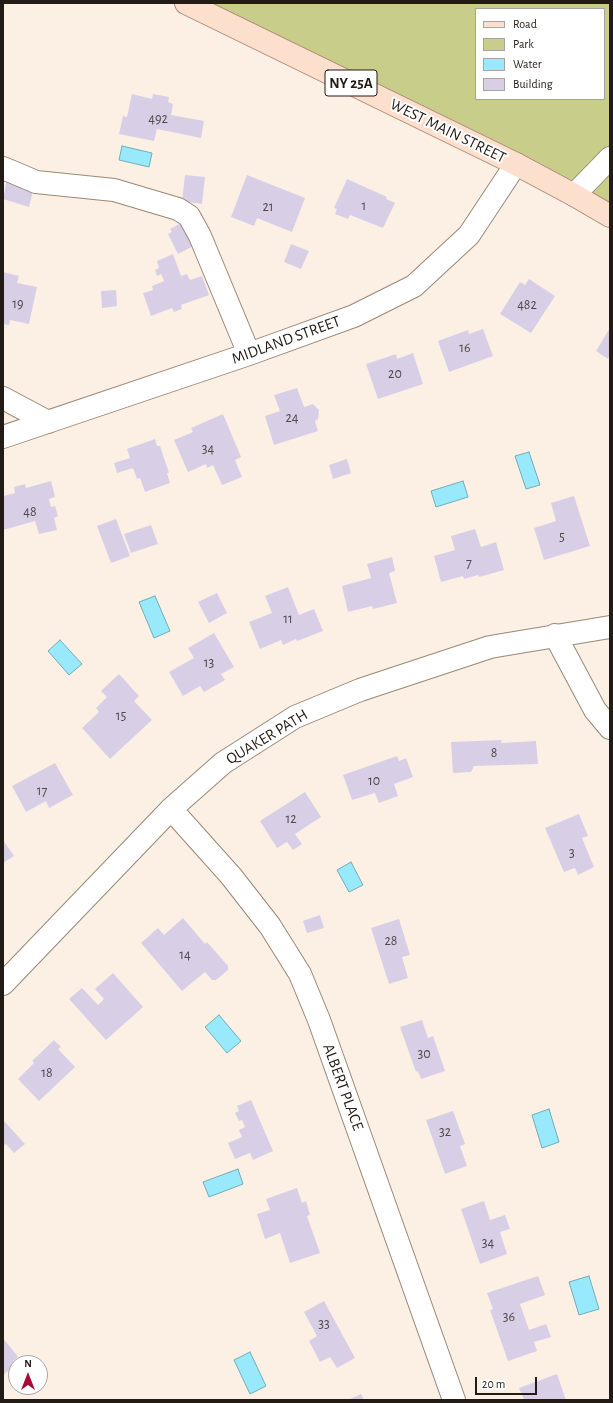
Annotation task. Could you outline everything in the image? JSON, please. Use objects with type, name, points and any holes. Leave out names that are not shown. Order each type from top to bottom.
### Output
[{"type":"main road","name":"WEST MAIN STREET","points":[[186,3],[516,164]]},
{"type":"main road","name":"NY 25A","points":[[516,164],[610,216]]},
{"type":"street","points":[[574,195],[610,158]]},
{"type":"street","name":"MIDLAND STREET","points":[[3,437],[249,354],[354,316],[414,286],[469,235],[516,164]]},
{"type":"street","points":[[3,168],[36,182],[114,190],[178,209],[189,216],[200,236],[249,354]]},
{"type":"street","points":[[3,398],[48,422]]},
{"type":"street","name":"QUAKER PATH","points":[[3,984],[171,809],[223,763],[295,717],[360,690],[490,647],[610,627]]},
{"type":"street","points":[[555,635],[595,710],[610,728]]},
{"type":"street","name":"ALBERT PLACE","points":[[171,809],[231,876],[270,926],[300,974],[322,1028],[454,1400]]},
{"type":"green space","points":[[180,3],[610,3],[610,217]]},
{"type":"water","points":[[122,146],[152,153],[149,167],[119,160]]},
{"type":"water","points":[[529,452],[540,485],[526,489],[515,456]]},
{"type":"water","points":[[463,481],[468,497],[436,507],[431,491]]},
{"type":"water","points":[[155,596],[170,631],[154,638],[139,602]]},
{"type":"water","points":[[60,640],[82,664],[69,675],[48,651]]},
{"type":"water","points":[[351,862],[363,885],[349,892],[337,870]]},
{"type":"water","points":[[219,1015],[241,1041],[227,1053],[205,1027]]},
{"type":"water","points":[[549,1109],[559,1142],[542,1148],[532,1115]]},
{"type":"water","points":[[238,1169],[243,1184],[209,1197],[203,1182]]},
{"type":"water","points":[[589,1276],[599,1309],[579,1315],[569,1282]]},
{"type":"water","points":[[250,1352],[266,1386],[250,1394],[234,1360]]},
{"type":"building","points":[[132,94],[152,99],[153,94],[169,97],[168,102],[173,104],[171,115],[204,121],[201,138],[157,129],[154,141],[119,134],[123,116],[127,117]]},
{"type":"building","points":[[185,175],[205,177],[202,204],[182,201]]},
{"type":"building","points":[[247,175],[305,198],[292,232],[257,218],[254,226],[231,217]]},
{"type":"building","points":[[7,179],[34,187],[29,207],[3,199]]},
{"type":"building","points":[[347,179],[387,197],[386,199],[395,203],[383,228],[350,215],[348,219],[335,214],[337,209],[334,208]]},
{"type":"building","points":[[183,222],[199,243],[178,254],[168,234],[172,232],[170,229]]},
{"type":"building","points":[[291,244],[309,251],[301,269],[284,262]]},
{"type":"building","points":[[173,254],[181,276],[187,274],[190,280],[202,276],[209,295],[181,305],[182,309],[174,312],[172,308],[151,316],[143,293],[153,290],[152,286],[164,281],[161,274],[157,276],[155,270],[159,268],[157,261]]},
{"type":"building","points":[[3,272],[19,276],[17,283],[37,287],[29,324],[10,320],[9,325],[3,324]]},
{"type":"building","points":[[529,279],[555,296],[531,333],[500,314],[520,282],[525,285]]},
{"type":"building","points":[[116,290],[117,306],[102,308],[101,291]]},
{"type":"building","points":[[610,328],[610,355],[608,359],[596,351]]},
{"type":"building","points":[[483,329],[493,356],[449,372],[438,341],[468,330],[469,334]]},
{"type":"building","points":[[413,353],[423,384],[378,399],[366,364],[396,354],[397,359]]},
{"type":"building","points":[[297,388],[304,407],[313,404],[319,410],[318,419],[315,421],[318,431],[274,445],[265,416],[280,411],[274,395]]},
{"type":"building","points":[[223,414],[241,457],[235,460],[242,477],[222,485],[213,465],[207,468],[206,464],[188,472],[174,440],[193,432],[191,428]]},
{"type":"building","points":[[155,439],[157,446],[160,446],[169,473],[167,473],[170,483],[145,492],[140,478],[137,479],[133,468],[117,473],[114,463],[130,458],[127,449]]},
{"type":"building","points":[[347,459],[351,473],[333,479],[329,465]]},
{"type":"building","points":[[51,481],[55,497],[49,499],[51,507],[55,506],[58,516],[54,518],[57,530],[39,534],[35,521],[3,530],[3,496],[15,493],[14,487],[25,484],[26,488]]},
{"type":"building","points":[[574,496],[590,546],[544,560],[534,528],[556,521],[551,503]]},
{"type":"building","points":[[116,519],[130,556],[111,563],[97,526]]},
{"type":"building","points":[[151,525],[158,544],[131,553],[124,534]]},
{"type":"building","points":[[475,529],[481,547],[496,542],[504,570],[479,577],[478,575],[464,579],[463,576],[441,582],[434,556],[455,550],[451,536]]},
{"type":"building","points":[[392,557],[395,571],[389,573],[397,603],[373,609],[372,606],[348,612],[342,586],[371,578],[367,564]]},
{"type":"building","points":[[288,587],[299,615],[314,609],[323,631],[297,641],[296,639],[283,645],[281,640],[260,649],[249,622],[272,613],[265,596]]},
{"type":"building","points":[[217,593],[227,613],[209,623],[198,602]]},
{"type":"building","points":[[214,633],[234,667],[221,674],[225,680],[204,692],[200,686],[183,696],[169,672],[194,658],[188,648]]},
{"type":"building","points":[[119,674],[139,696],[134,701],[152,720],[110,759],[82,728],[99,712],[96,708],[107,697],[101,691]]},
{"type":"building","points":[[502,740],[501,743],[536,741],[538,764],[474,766],[471,772],[453,773],[451,742]]},
{"type":"building","points":[[397,756],[399,761],[406,758],[413,777],[394,784],[398,796],[379,803],[375,793],[352,800],[343,775]]},
{"type":"building","points":[[55,763],[73,795],[49,808],[46,801],[26,812],[12,786]]},
{"type":"building","points":[[305,792],[321,817],[295,834],[302,844],[293,850],[287,842],[277,848],[260,821]]},
{"type":"building","points":[[579,814],[588,836],[582,838],[594,867],[578,875],[575,868],[564,872],[545,828]]},
{"type":"building","points":[[3,840],[14,856],[3,863]]},
{"type":"building","points":[[320,915],[324,928],[307,933],[303,921]]},
{"type":"building","points":[[183,918],[205,944],[207,942],[228,966],[228,970],[216,980],[212,980],[205,972],[182,991],[141,943],[158,928],[164,935]]},
{"type":"building","points":[[399,919],[410,955],[402,957],[408,978],[389,984],[371,928]]},
{"type":"building","points":[[113,973],[143,1007],[106,1040],[69,999],[82,988],[98,1005],[104,999],[95,989]]},
{"type":"building","points":[[422,1020],[428,1038],[433,1036],[445,1071],[421,1079],[418,1071],[416,1072],[400,1027]]},
{"type":"building","points":[[54,1040],[61,1047],[58,1049],[75,1067],[39,1101],[18,1079],[34,1063],[32,1061]]},
{"type":"building","points":[[251,1100],[273,1151],[253,1160],[250,1153],[235,1159],[228,1143],[242,1137],[239,1130],[245,1127],[242,1120],[239,1121],[235,1113],[239,1111],[237,1106]]},
{"type":"building","points":[[453,1111],[465,1144],[460,1146],[467,1166],[445,1174],[426,1120]]},
{"type":"building","points":[[3,1120],[25,1144],[14,1153],[6,1144],[3,1146]]},
{"type":"building","points":[[297,1188],[302,1203],[306,1201],[310,1215],[307,1216],[320,1253],[290,1263],[280,1233],[265,1239],[257,1214],[270,1210],[266,1199]]},
{"type":"building","points":[[484,1201],[490,1220],[505,1215],[510,1229],[500,1232],[507,1254],[480,1264],[461,1209]]},
{"type":"building","points":[[538,1276],[545,1295],[520,1304],[529,1330],[546,1324],[551,1337],[534,1342],[537,1351],[508,1361],[490,1310],[493,1309],[487,1293]]},
{"type":"building","points":[[324,1301],[355,1358],[337,1368],[330,1357],[320,1362],[309,1341],[317,1336],[304,1312]]},
{"type":"building","points":[[3,1338],[16,1355],[8,1355],[8,1371],[3,1375]]},
{"type":"building","points":[[557,1374],[566,1400],[524,1400],[519,1388]]},
{"type":"building","points":[[361,1394],[364,1400],[348,1400]]}]
